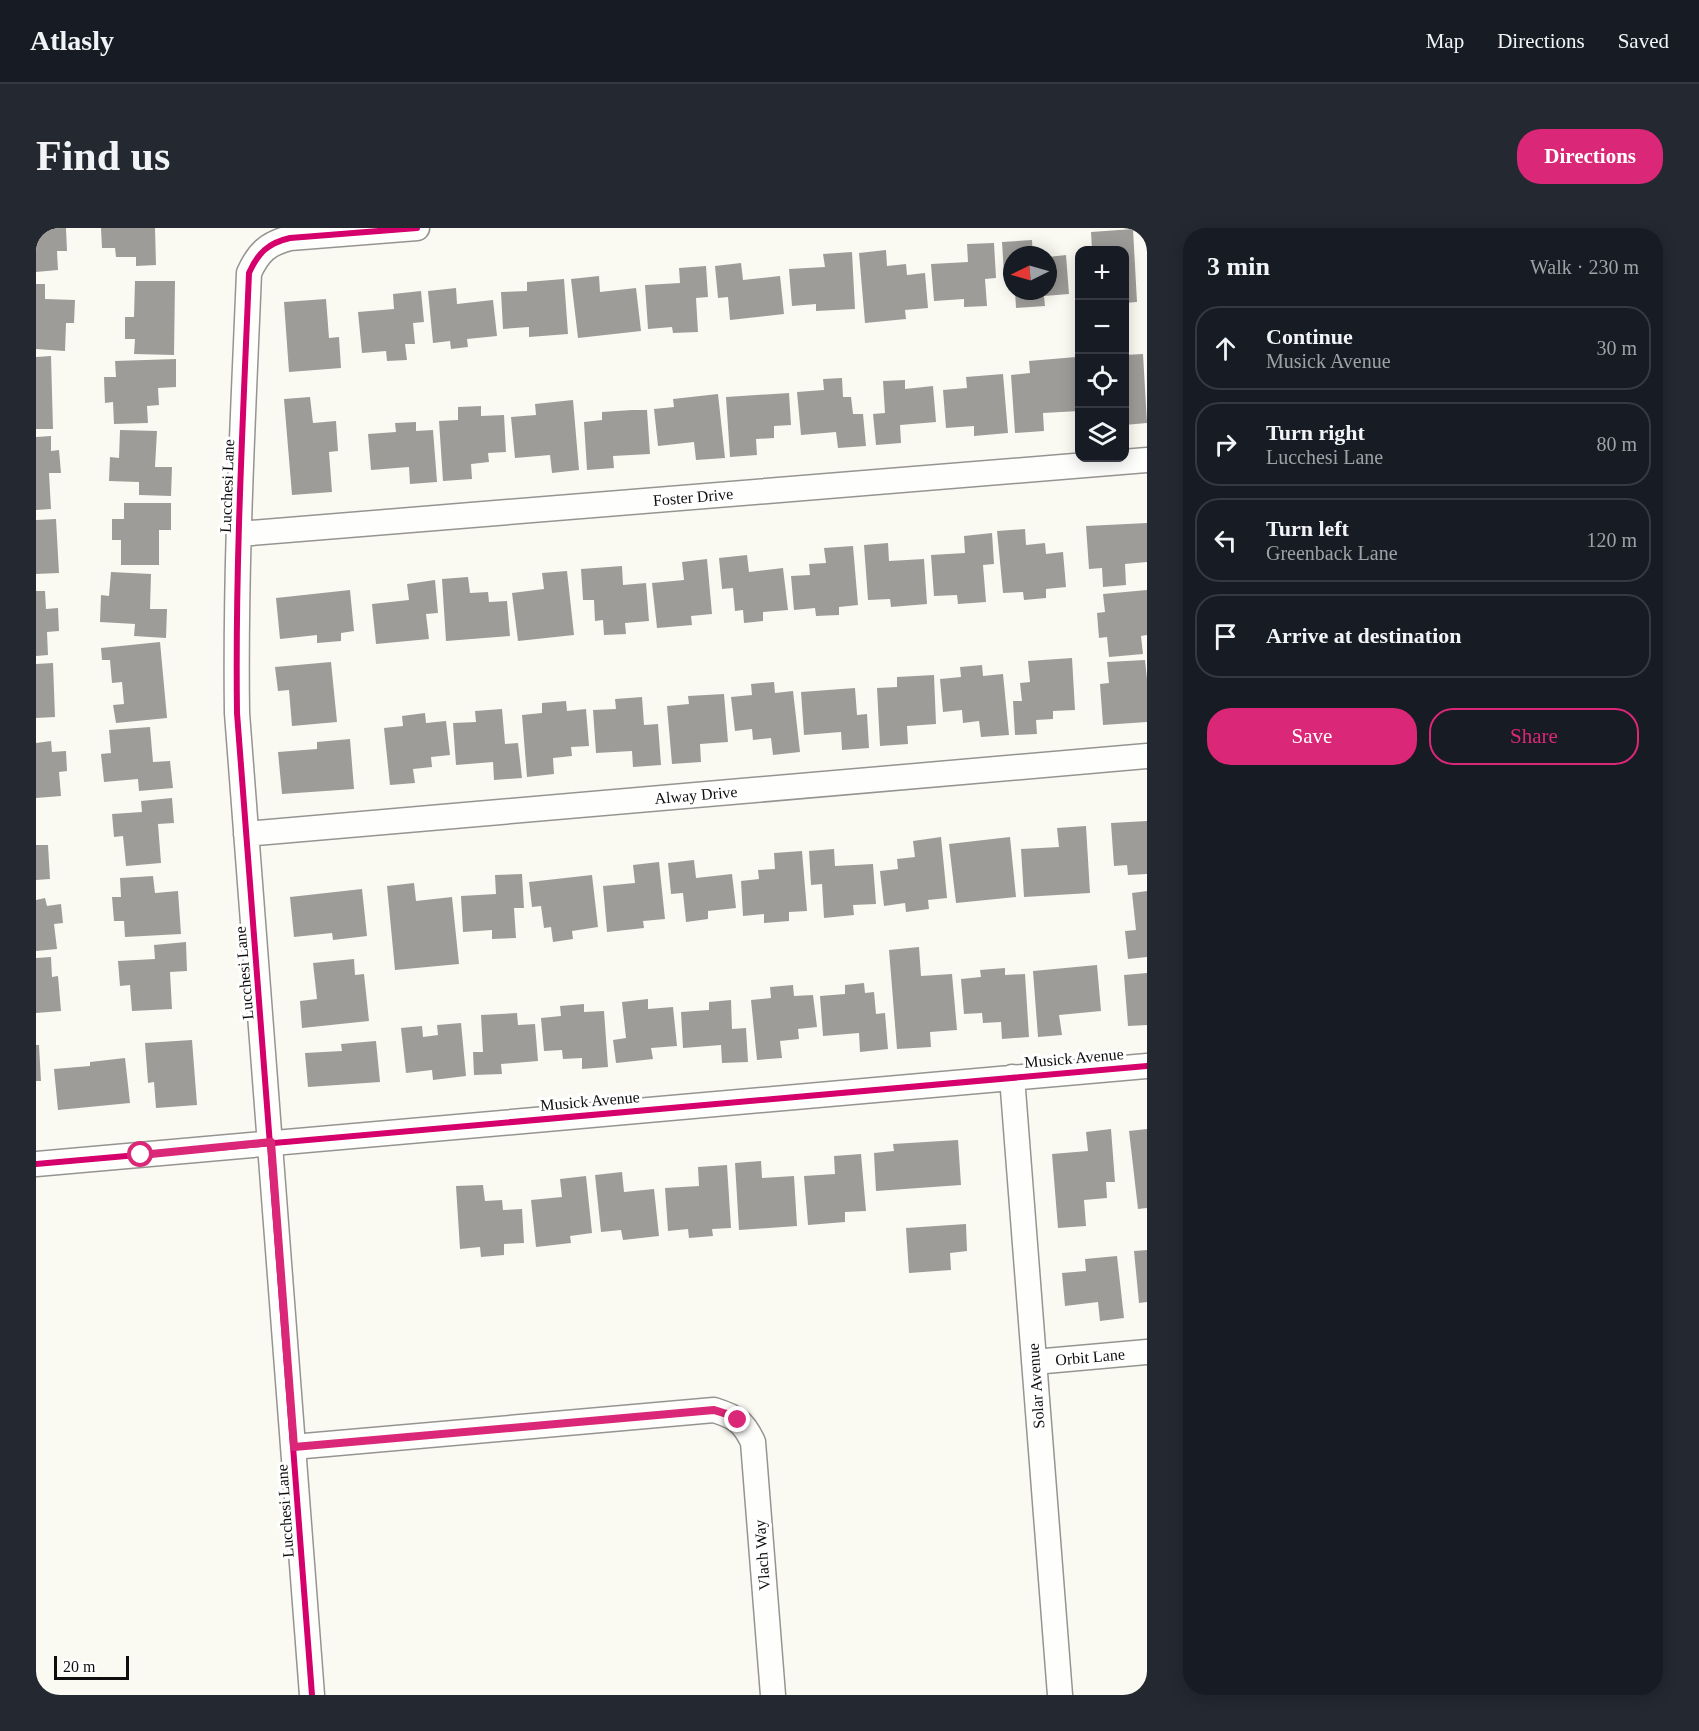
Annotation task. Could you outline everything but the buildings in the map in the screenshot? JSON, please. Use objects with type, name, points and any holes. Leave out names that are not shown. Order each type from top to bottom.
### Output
[{"type":"street","name":"Lucchesi Lane","points":[[312,1695],[237,713],[236,640],[249,273],[256,257],[276,241],[417,228]]},
{"type":"street","name":"Foster Drive","points":[[239,534],[1147,460]]},
{"type":"street","name":"Alway Drive","points":[[246,834],[1147,756]]},
{"type":"street","name":"Musick Avenue","points":[[36,1164],[1147,1066]]},
{"type":"street","name":"Solar Avenue","points":[[1012,1077],[1060,1695]]},
{"type":"street","name":"Orbit Lane","points":[[1034,1362],[1147,1352]]},
{"type":"street","name":"Vlach Way","points":[[294,1447],[714,1410],[730,1415],[746,1429],[753,1442],[773,1695]]},
{"type":"cycle path","points":[[312,1695],[237,713],[238,548],[249,273],[265,250],[290,238],[417,228]]},
{"type":"cycle path","points":[[36,1164],[1147,1066]]},
{"type":"route","points":[[141,1155],[271,1142],[294,1447],[714,1410],[738,1420]]}]
